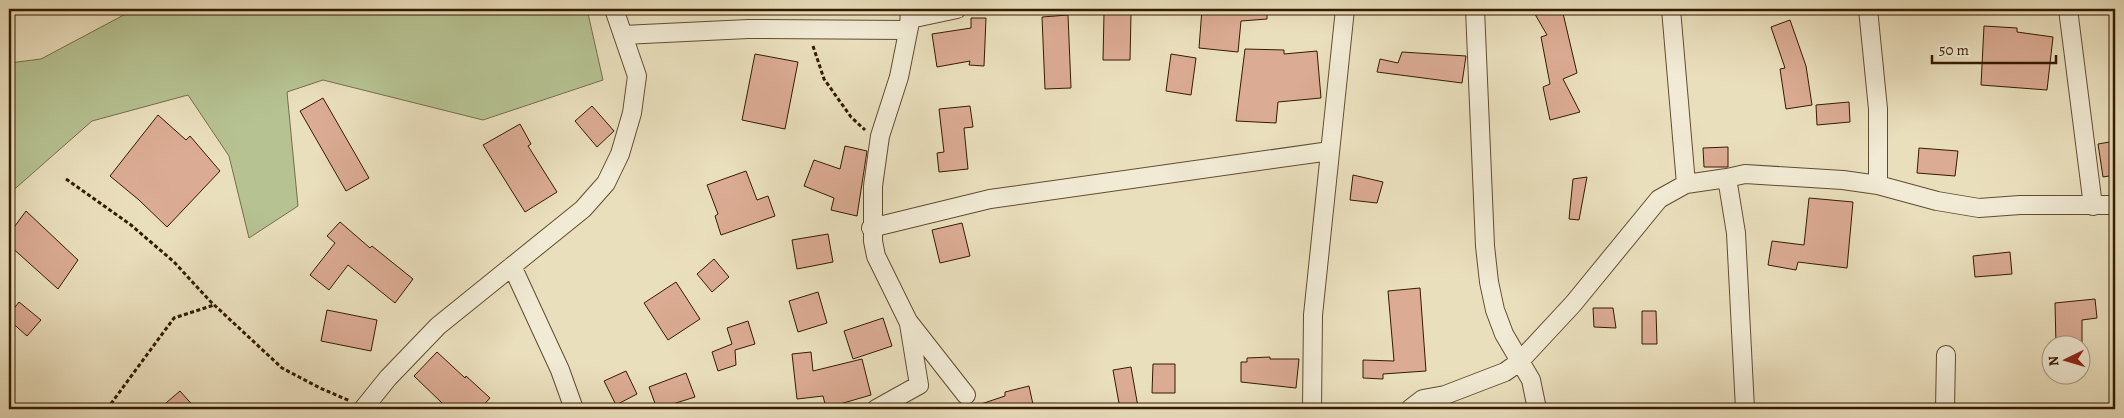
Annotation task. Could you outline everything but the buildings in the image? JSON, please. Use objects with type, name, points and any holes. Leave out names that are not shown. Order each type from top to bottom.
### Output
[{"type":"street","points":[[364,408],[388,378],[438,326],[583,209],[606,183],[620,154],[632,113],[637,76],[614,9]]},
{"type":"street","points":[[623,35],[748,29],[807,29],[910,19],[957,9]]},
{"type":"street","points":[[1312,409],[1313,314],[1345,9]]},
{"type":"street","points":[[1475,9],[1485,246],[1489,282],[1495,310],[1504,334],[1531,380],[1538,409]]},
{"type":"street","points":[[1671,9],[1686,184]]},
{"type":"street","points":[[1868,9],[1878,109],[1878,185]]},
{"type":"street","points":[[2068,9],[2093,206]]},
{"type":"street","points":[[910,19],[899,77],[879,143],[873,186],[871,228],[876,256],[908,321],[966,395]]},
{"type":"street","points":[[871,228],[990,199],[1330,151]]},
{"type":"street","points":[[1410,409],[1422,399],[1445,396],[1505,372],[1520,362],[1572,304],[1659,199],[1686,184],[1745,174],[1844,180],[1878,185],[1937,202],[1979,208],[2115,205]]},
{"type":"street","points":[[1727,178],[1736,233],[1745,409]]},
{"type":"street","points":[[512,266],[560,370],[574,409]]},
{"type":"street","points":[[876,409],[919,386],[908,321]]},
{"type":"street","points":[[1946,355],[1946,409]]},
{"type":"path","points":[[807,29],[824,79],[851,117],[879,143]]},
{"type":"path","points":[[66,179],[131,225],[174,262],[215,305],[282,368],[364,408]]},
{"type":"path","points":[[107,409],[174,318],[215,305]]},
{"type":"green space","points":[[135,9],[587,9],[603,80],[483,120],[323,80],[287,92],[298,206],[249,238],[229,156],[188,95],[92,121],[9,194],[9,63],[41,59]]}]
